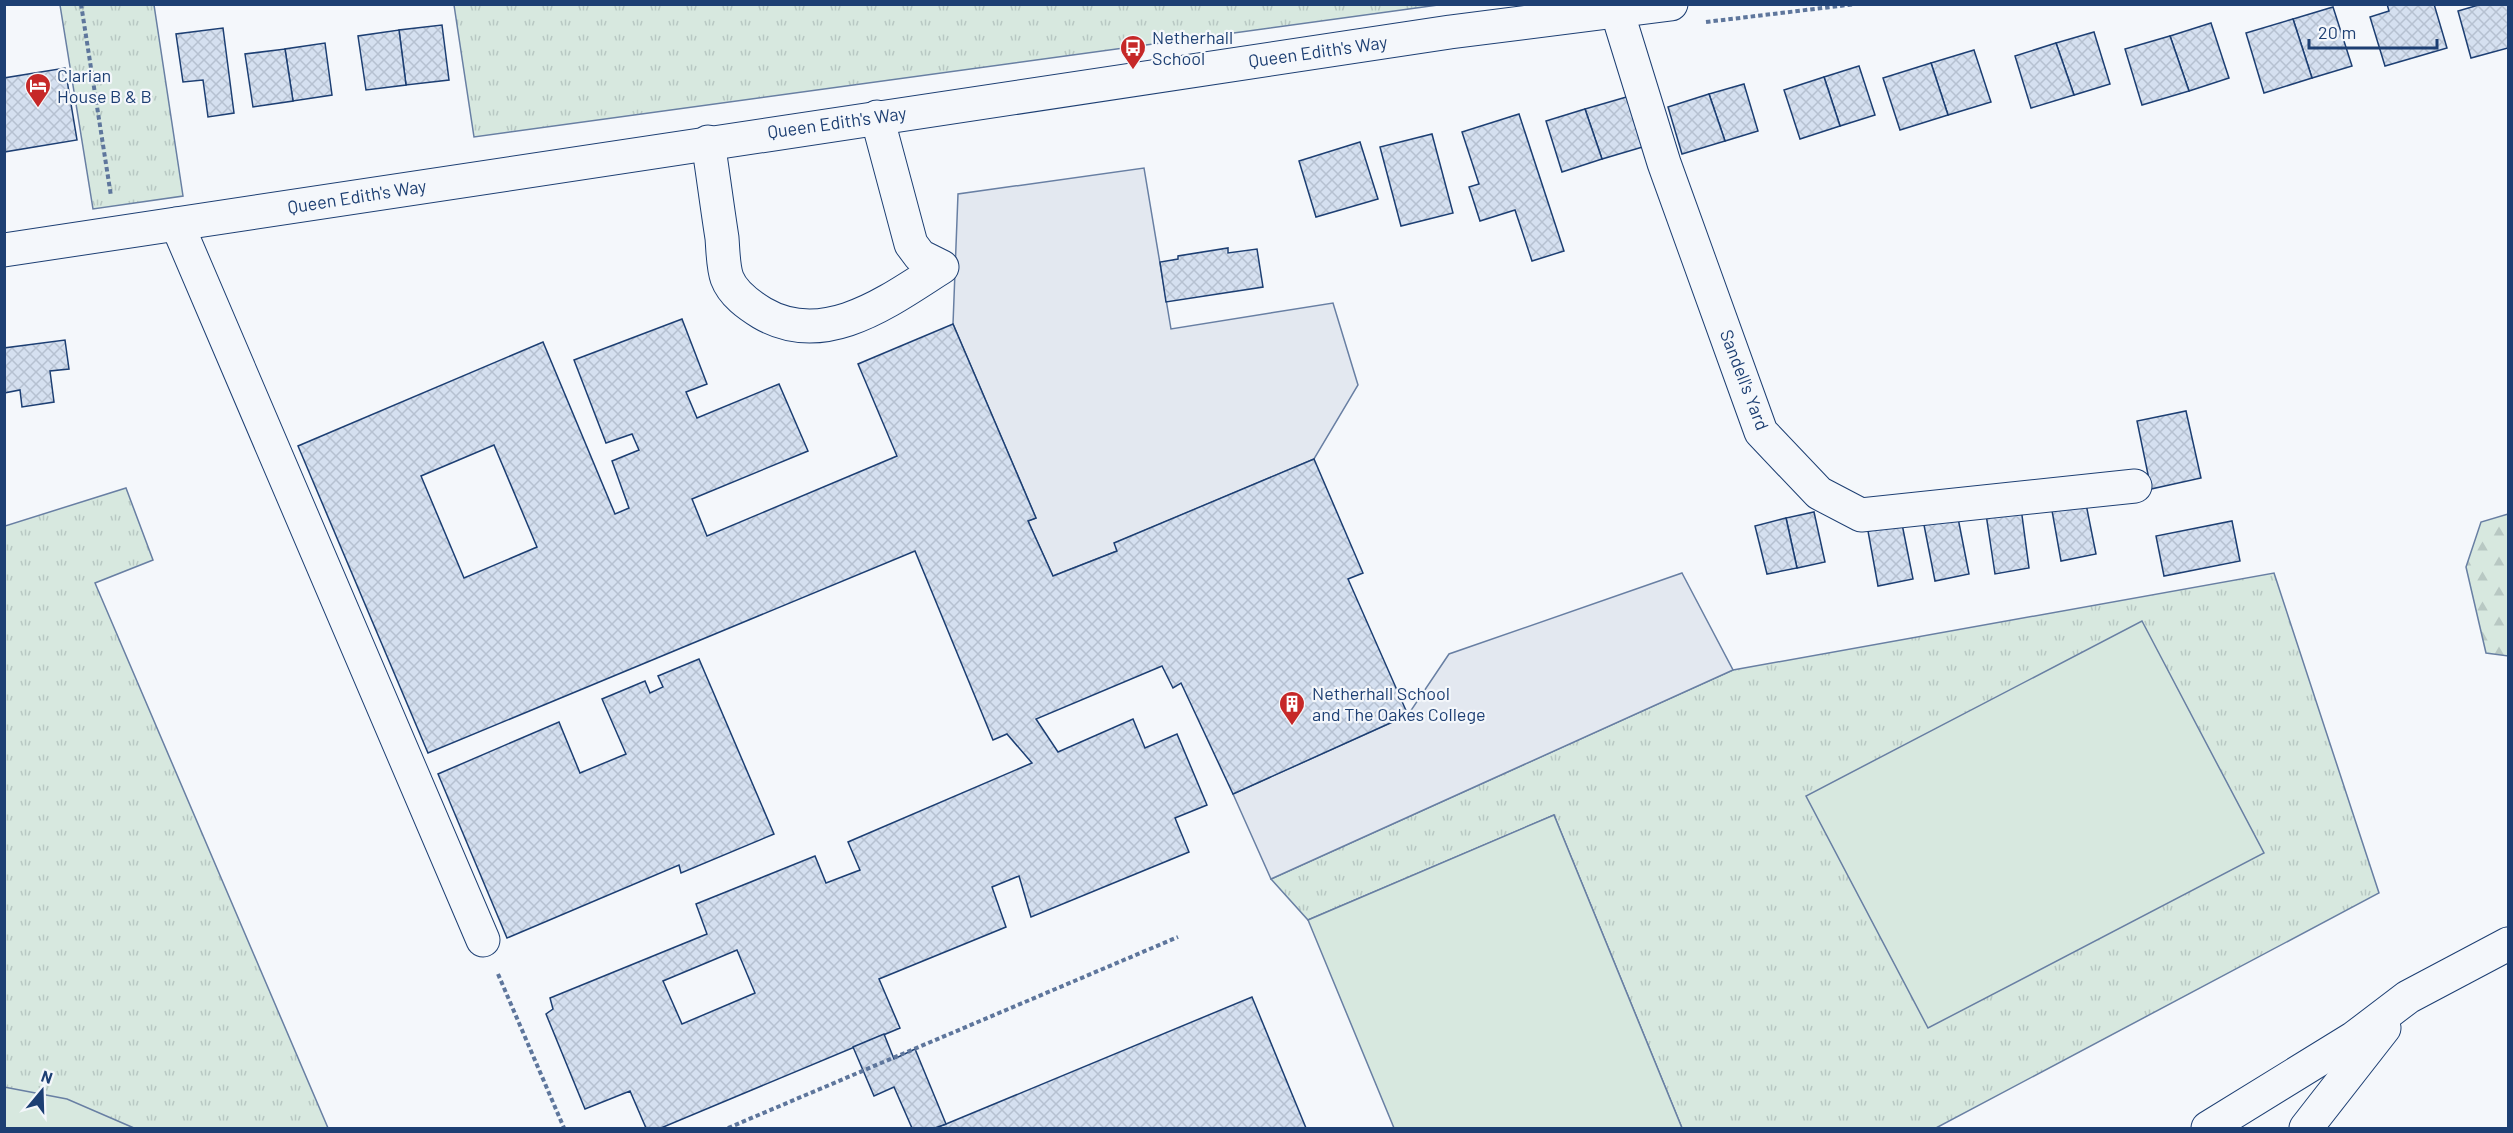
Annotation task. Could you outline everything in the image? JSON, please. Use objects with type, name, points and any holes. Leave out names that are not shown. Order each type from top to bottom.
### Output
[{"type":"street","name":"Queen Edith's Way","points":[[4,250],[116,235],[708,142],[1450,32],[1671,4]]},
{"type":"street","name":"Sandell's Yard","points":[[1617,11],[1664,163],[1761,432],[1819,493],[1861,515],[2136,486]]},
{"type":"street","points":[[708,142],[727,279],[745,303],[770,318],[815,326],[841,322],[867,314],[942,267],[920,256],[910,244],[877,117]]},
{"type":"street","points":[[177,224],[483,940]]},
{"type":"street","points":[[2208,1128],[2355,1038],[2408,996],[2508,944]]},
{"type":"street","points":[[2306,1128],[2408,996]]},
{"type":"path","points":[[81,4],[116,235]]},
{"type":"path","points":[[728,1128],[1178,937]]},
{"type":"path","points":[[483,940],[564,1128]]},
{"type":"green space","points":[[454,4],[1438,5],[474,137]]},
{"type":"green space","points":[[60,5],[154,5],[183,196],[93,209]]},
{"type":"green space","points":[[126,488],[153,560],[95,583],[328,1128],[5,1128],[5,526]]},
{"type":"green space","points":[[2508,514],[2508,656],[2486,653],[2466,567],[2481,522]]},
{"type":"green space","points":[[2274,573],[2379,893],[1936,1128],[1682,1128],[1554,815],[1308,920],[1271,879],[1733,670]]},
{"type":"green space","points":[[2142,621],[2264,853],[1928,1028],[1806,796]]},
{"type":"green space","points":[[1554,815],[1682,1128],[1394,1128],[1308,920]]},
{"type":"green space","points":[[4,1087],[67,1099],[134,1128],[5,1128]]},
{"type":"shaded area","points":[[1144,168],[1171,329],[1333,303],[1358,385],[1314,459],[1115,543],[1117,551],[1053,576],[1028,521],[1036,518],[953,324],[958,194]]},
{"type":"shaded area","points":[[1682,573],[1733,670],[1271,879],[1233,794],[1408,715],[1449,654]]},
{"type":"building","points":[[2387,4],[2434,4],[2447,48],[2385,66],[2370,17],[2389,11]]},
{"type":"building","points":[[2482,4],[2508,4],[2508,48],[2471,58],[2458,11]]},
{"type":"building","points":[[2333,7],[2352,66],[2312,78],[2293,19]]},
{"type":"building","points":[[2293,19],[2312,78],[2264,93],[2246,33]]},
{"type":"building","points":[[2211,23],[2229,78],[2189,91],[2170,36]]},
{"type":"building","points":[[442,25],[449,80],[406,85],[399,30]]},
{"type":"building","points":[[223,28],[234,113],[208,117],[203,80],[183,82],[176,34]]},
{"type":"building","points":[[399,30],[406,85],[366,90],[358,36]]},
{"type":"building","points":[[2094,32],[2110,84],[2074,95],[2056,43]]},
{"type":"building","points":[[2170,36],[2189,91],[2142,105],[2125,49]]},
{"type":"building","points":[[325,43],[332,95],[293,101],[285,49]]},
{"type":"building","points":[[2056,43],[2074,95],[2031,108],[2015,56]]},
{"type":"building","points":[[285,49],[293,101],[253,107],[245,54]]},
{"type":"building","points":[[1974,50],[1991,102],[1948,115],[1931,63]]},
{"type":"building","points":[[1931,63],[1948,115],[1900,130],[1883,78]]},
{"type":"building","points":[[1859,66],[1875,115],[1840,126],[1824,77]]},
{"type":"building","name":"Clarian House B & B","points":[[65,68],[77,140],[4,152],[4,78]]},
{"type":"building","points":[[1824,77],[1840,126],[1800,139],[1784,90]]},
{"type":"building","points":[[1744,84],[1758,131],[1725,141],[1709,94]]},
{"type":"building","points":[[1709,94],[1725,141],[1682,154],[1668,107]]},
{"type":"building","points":[[1630,96],[1646,146],[1602,159],[1585,109]]},
{"type":"building","points":[[1585,109],[1602,159],[1562,172],[1546,121]]},
{"type":"building","points":[[1519,114],[1564,251],[1532,261],[1515,210],[1480,221],[1469,187],[1479,184],[1462,132]]},
{"type":"building","points":[[1432,134],[1453,213],[1401,226],[1380,147]]},
{"type":"building","points":[[1360,142],[1378,199],[1316,217],[1299,161]]},
{"type":"building","points":[[1228,248],[1228,253],[1257,249],[1263,287],[1166,302],[1160,262],[1178,259],[1178,256]]},
{"type":"building","name":"Netherhall School and The Oakes College","points":[[682,319],[707,384],[686,392],[697,418],[779,384],[808,451],[692,499],[707,536],[897,456],[858,364],[953,324],[1036,518],[1028,521],[1053,576],[1117,551],[1114,543],[1314,459],[1363,573],[1348,579],[1408,715],[1233,794],[1181,683],[1173,688],[1162,666],[1036,719],[1058,752],[1133,719],[1145,748],[1177,734],[1207,805],[1175,818],[1189,852],[1031,917],[1019,876],[992,887],[1006,927],[879,979],[900,1028],[661,1128],[646,1128],[630,1091],[585,1109],[546,1014],[553,1009],[550,998],[707,934],[696,904],[815,856],[826,883],[860,870],[848,842],[1032,763],[1007,734],[993,740],[915,551],[428,753],[298,446],[543,342],[615,514],[629,508],[612,461],[639,450],[632,434],[606,443],[574,360]],"holes":[[[494,445],[537,547],[464,578],[421,476]],[[737,950],[755,993],[682,1024],[663,981]]]},
{"type":"building","points":[[65,340],[69,369],[50,371],[54,402],[22,407],[20,390],[4,393],[4,348]]},
{"type":"building","points":[[2186,411],[2201,478],[2151,489],[2137,421]]},
{"type":"building","points":[[2085,499],[2096,554],[2061,561],[2051,505]]},
{"type":"building","points":[[2021,508],[2029,568],[1995,574],[1986,514]]},
{"type":"building","points":[[1814,512],[1825,562],[1797,568],[1786,518]]},
{"type":"building","points":[[1786,518],[1797,568],[1767,574],[1755,526]]},
{"type":"building","points":[[1958,518],[1969,574],[1935,581],[1924,525]]},
{"type":"building","points":[[2232,521],[2240,561],[2164,576],[2156,536]]},
{"type":"building","points":[[1902,524],[1913,579],[1878,586],[1868,531]]},
{"type":"building","points":[[699,659],[774,834],[681,873],[679,865],[507,938],[438,774],[559,722],[580,773],[626,754],[602,699],[645,681],[650,693],[663,687],[658,676]]},
{"type":"building","points":[[1252,997],[1306,1128],[935,1128],[946,1124]]},
{"type":"building","points":[[884,1034],[894,1059],[915,1049],[946,1124],[935,1128],[912,1128],[894,1087],[874,1096],[853,1047]]},
{"type":"place","name":"Netherhall School","points":[[1133,71]]},
{"type":"place","name":"Clarian House B & B","points":[[38,109]]},
{"type":"place","name":"Netherhall School and The Oakes College","points":[[1292,727]]}]
